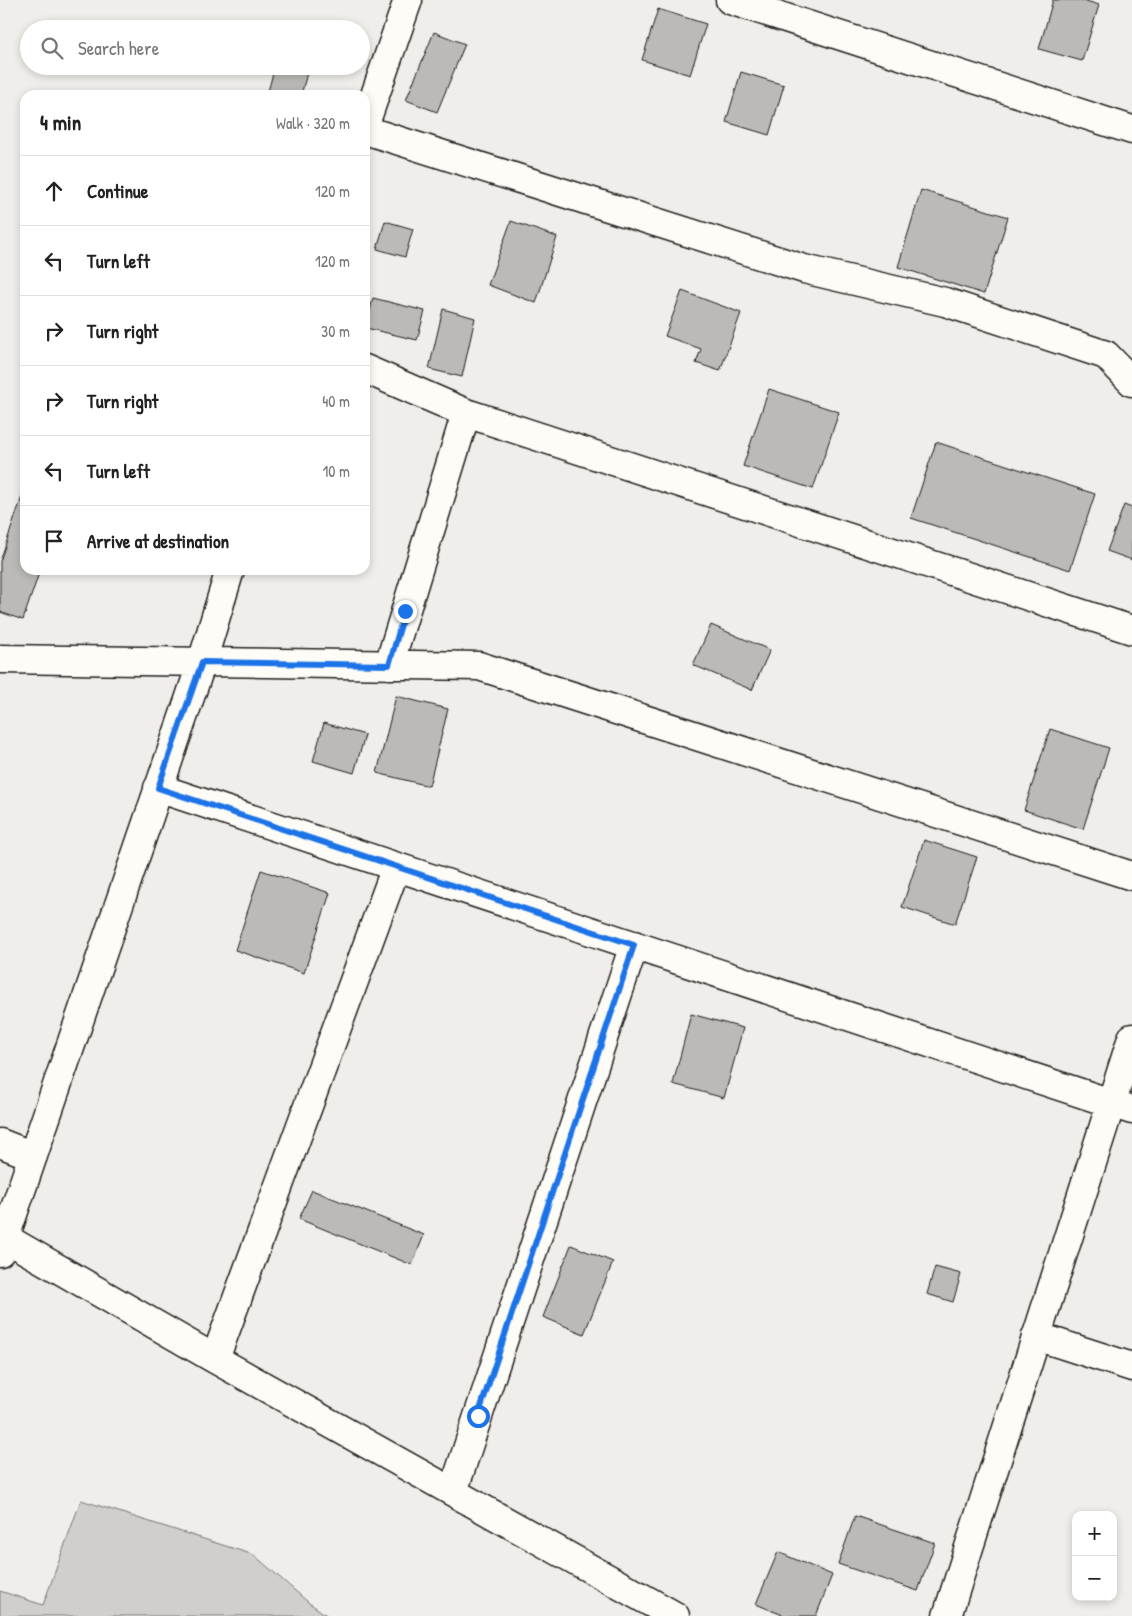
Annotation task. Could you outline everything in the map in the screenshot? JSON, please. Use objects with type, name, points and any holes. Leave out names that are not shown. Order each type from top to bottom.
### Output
[{"type":"street","points":[[370,110],[408,0]]},
{"type":"street","points":[[730,0],[1132,130]]},
{"type":"street","points":[[370,132],[804,270],[954,305],[1106,355],[1132,382]]},
{"type":"street","points":[[370,371],[466,413],[1132,630]]},
{"type":"street","points":[[389,665],[466,413]]},
{"type":"street","points":[[228,575],[202,662],[2,1245],[215,1360],[676,1616]]},
{"type":"street","points":[[0,659],[479,666],[1132,876]]},
{"type":"street","points":[[158,788],[1122,1107]]},
{"type":"street","points":[[215,1360],[396,867]]},
{"type":"street","points":[[453,1492],[634,945]]},
{"type":"street","points":[[948,1616],[1036,1336],[1122,1107],[1132,1038]]},
{"type":"street","points":[[0,1143],[33,1156]]},
{"type":"street","points":[[1036,1336],[1132,1367]]},
{"type":"shaded area","points":[[81,1500],[254,1555],[309,1603],[328,1616],[0,1616],[0,1591],[43,1605]]},
{"type":"building","points":[[1053,0],[1083,0],[1099,5],[1082,61],[1039,49]]},
{"type":"building","points":[[658,9],[706,24],[690,75],[642,60]]},
{"type":"building","points":[[434,32],[465,44],[437,112],[406,100]]},
{"type":"building","points":[[741,72],[784,85],[769,135],[726,122]]},
{"type":"building","points":[[273,75],[307,75],[302,90],[268,90]]},
{"type":"building","points":[[921,190],[1008,217],[984,294],[898,267]]},
{"type":"building","points":[[385,221],[413,229],[405,257],[377,249]]},
{"type":"building","points":[[511,221],[557,237],[536,303],[488,285]]},
{"type":"building","points":[[682,291],[741,313],[720,371],[696,363],[701,349],[665,336]]},
{"type":"building","points":[[373,298],[425,311],[417,340],[370,329],[370,311]]},
{"type":"building","points":[[443,309],[475,318],[462,377],[429,369]]},
{"type":"building","points":[[769,389],[839,412],[813,489],[743,466]]},
{"type":"building","points":[[936,442],[1095,494],[1070,570],[911,518]]},
{"type":"building","points":[[20,503],[20,575],[38,575],[23,620],[0,612],[0,561]]},
{"type":"building","points":[[1124,505],[1132,508],[1132,560],[1107,551]]},
{"type":"building","points":[[711,625],[770,650],[752,690],[693,665]]},
{"type":"building","points":[[396,696],[448,709],[429,786],[377,773]]},
{"type":"building","points":[[324,723],[365,735],[354,773],[313,761]]},
{"type":"building","points":[[1050,729],[1109,748],[1083,829],[1024,810]]},
{"type":"building","points":[[924,840],[977,857],[955,924],[902,907]]},
{"type":"building","points":[[261,870],[330,893],[304,973],[235,950]]},
{"type":"building","points":[[691,1014],[743,1028],[724,1098],[673,1084]]},
{"type":"building","points":[[312,1190],[424,1235],[412,1265],[299,1219]]},
{"type":"building","points":[[571,1245],[613,1262],[584,1334],[543,1317]]},
{"type":"building","points":[[935,1267],[961,1274],[953,1302],[927,1294]]},
{"type":"building","points":[[855,1516],[935,1543],[918,1591],[838,1564]]},
{"type":"building","points":[[778,1552],[832,1575],[816,1616],[785,1616],[756,1604]]},
{"type":"route","points":[[405,611],[389,665],[202,662],[158,788],[634,945],[478,1416]]}]
